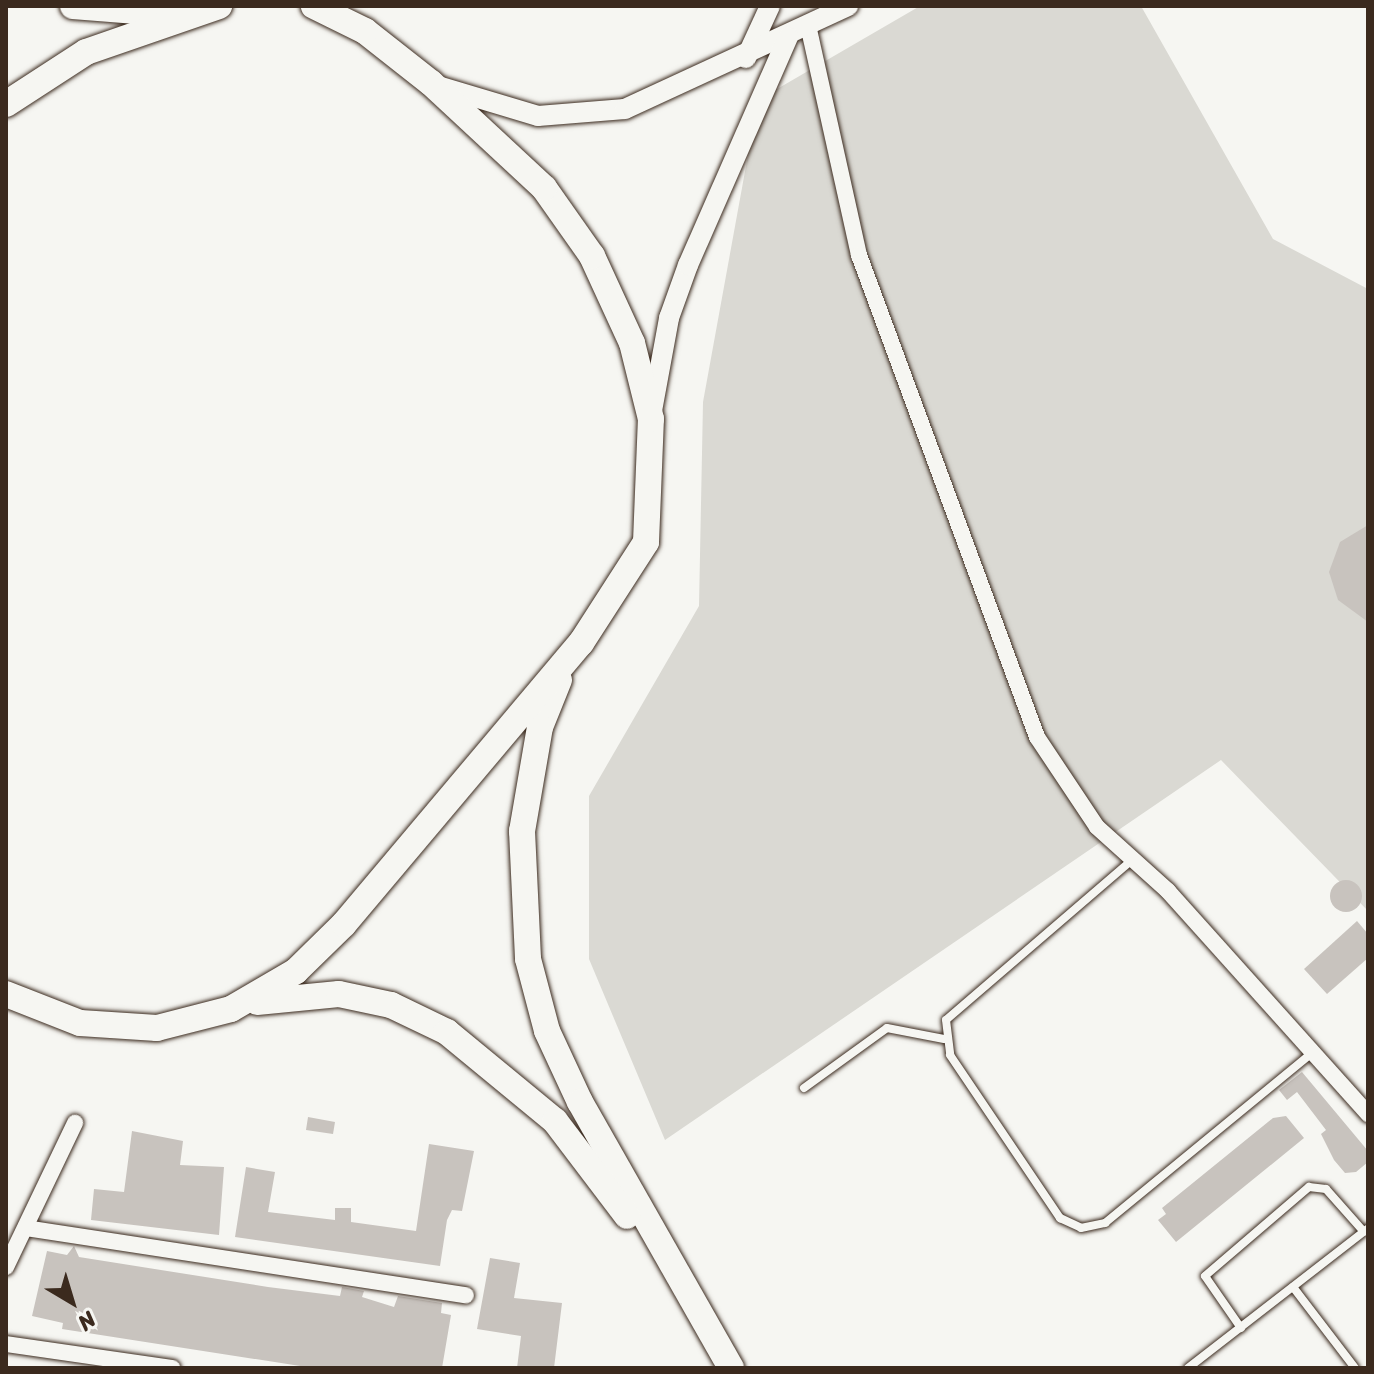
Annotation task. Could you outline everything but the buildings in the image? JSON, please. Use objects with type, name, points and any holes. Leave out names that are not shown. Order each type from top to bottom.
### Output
[{"type":"main road","points":[[73,6],[189,12]]},
{"type":"main road","points":[[6,104],[86,52],[189,12],[219,6]]},
{"type":"main road","points":[[314,6],[365,31],[431,83],[569,219],[615,299],[651,419],[646,542],[554,689],[530,778],[520,887],[528,959],[547,1031],[580,1102],[731,1368]]},
{"type":"main road","points":[[231,1009],[296,971],[344,924],[581,643]]},
{"type":"main road","points":[[6,994],[80,1023],[119,1030],[231,1009],[339,994],[391,1005],[447,1032],[555,1121],[688,1297]]},
{"type":"street","points":[[746,58],[770,6]]},
{"type":"street","points":[[431,83],[504,110],[583,117],[664,97],[788,37],[808,16],[848,6]]},
{"type":"street","points":[[808,16],[859,255],[1021,702],[1097,827],[1133,859],[1368,1114]]},
{"type":"street","points":[[651,419],[683,278],[788,37]]},
{"type":"street","points":[[6,1267],[75,1123]]},
{"type":"street","points":[[26,1228],[466,1295]]},
{"type":"street","points":[[6,1344],[172,1368]]},
{"type":"lane","points":[[944,1039],[954,1007],[1133,859]]},
{"type":"lane","points":[[804,1088],[887,1028],[944,1039],[1060,1218],[1081,1228],[1105,1223],[1311,1054]]},
{"type":"lane","points":[[1189,1368],[1241,1328],[1366,1230],[1326,1189],[1309,1187],[1205,1276],[1241,1328]]},
{"type":"lane","points":[[1293,1287],[1355,1368]]},
{"type":"shaded area","points":[[920,6],[1141,6],[1273,239],[1368,289],[1368,911],[1221,760],[665,1140],[589,959],[589,796],[699,606],[703,402],[758,100]]}]
